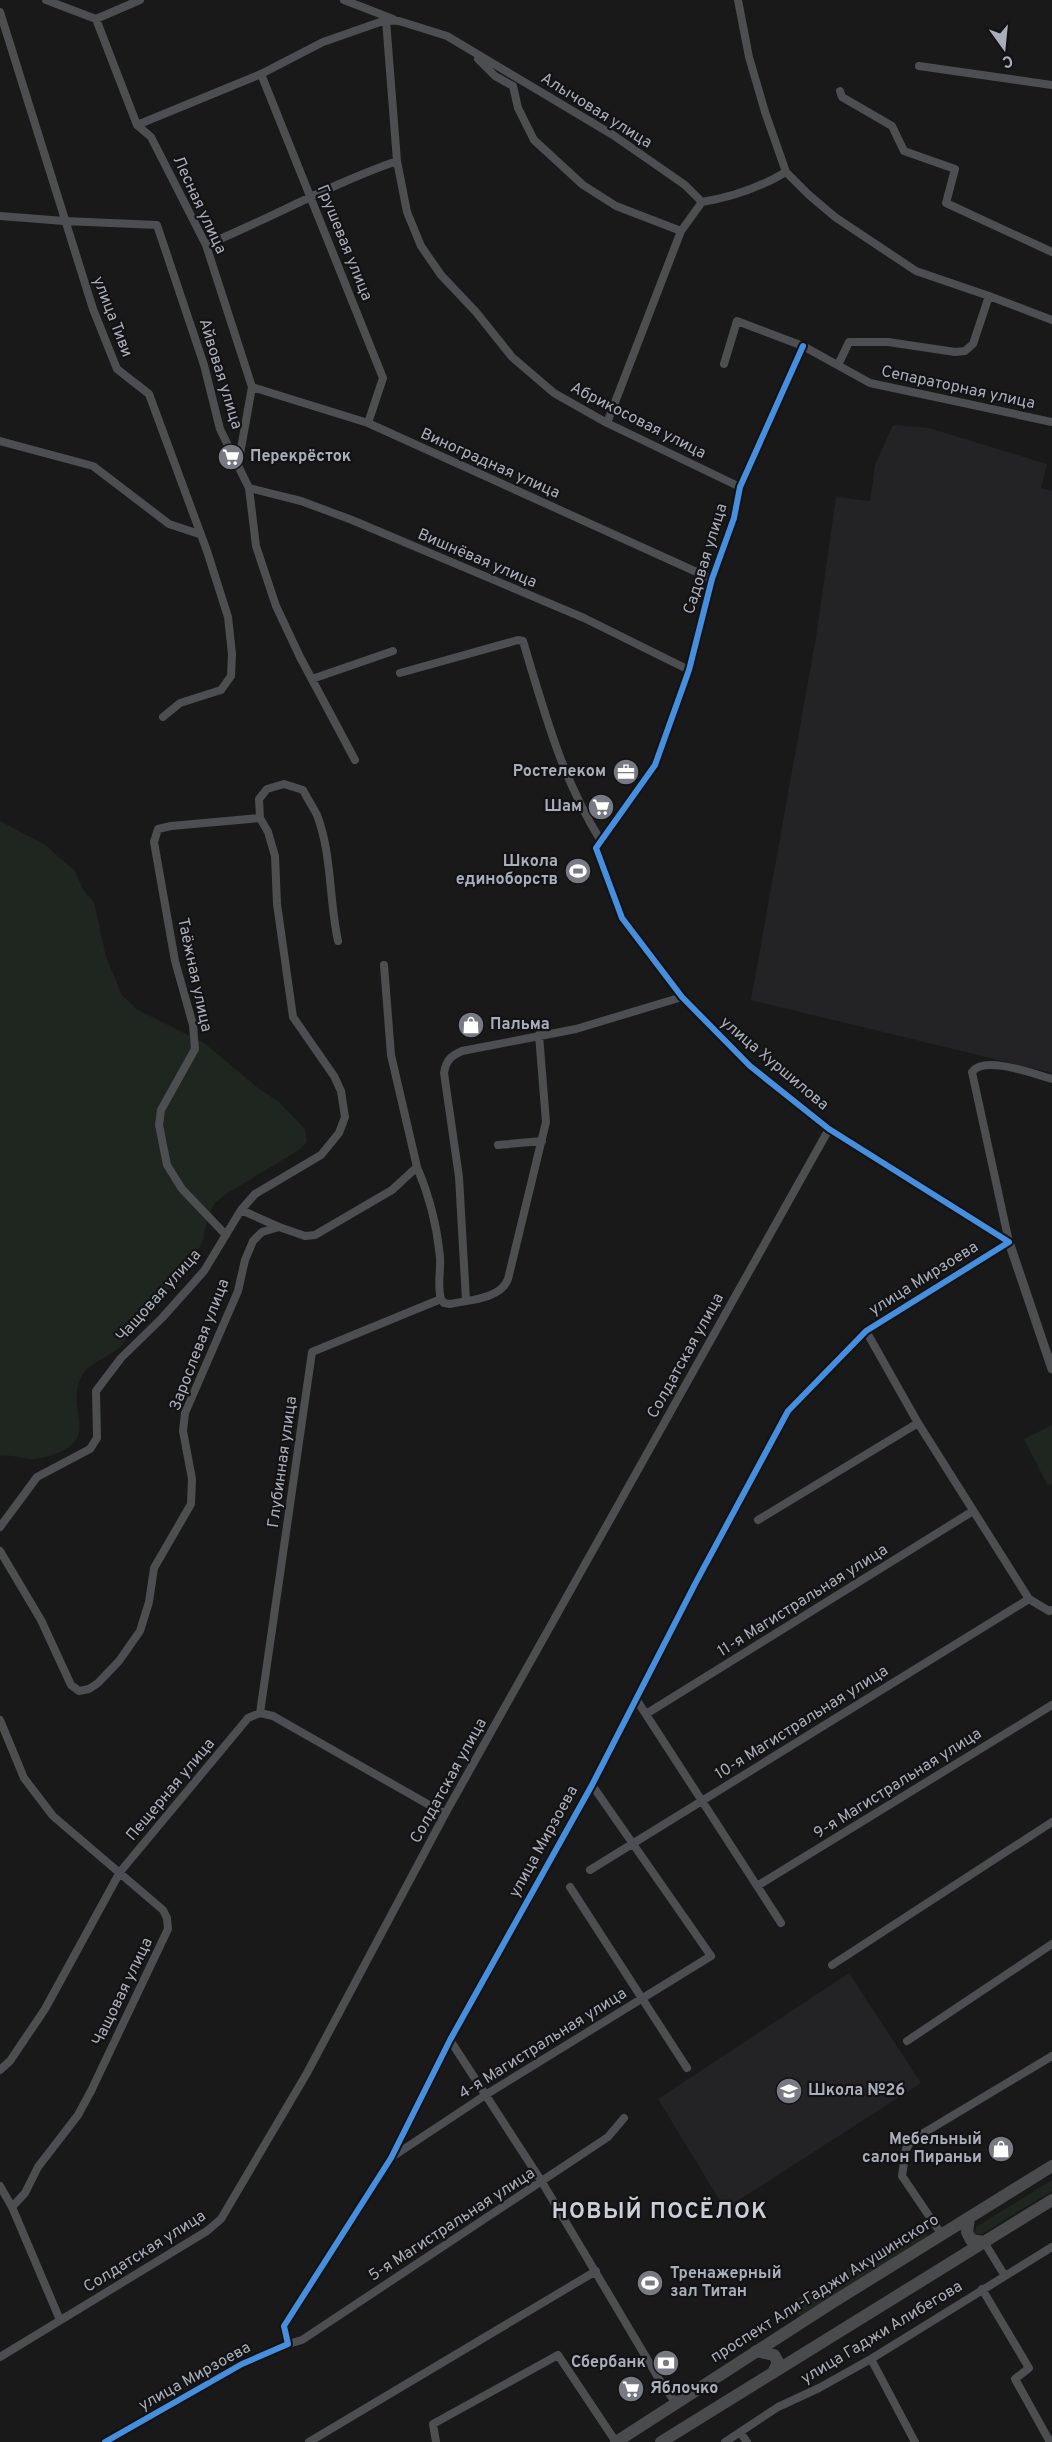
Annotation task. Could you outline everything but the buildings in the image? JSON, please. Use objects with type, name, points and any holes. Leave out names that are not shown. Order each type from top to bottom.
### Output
[{"type":"main road","name":"проспект Али-Гаджи Акушинского","points":[[616,2442],[756,2351],[1052,2166]]},
{"type":"main road","points":[[661,2442],[1052,2200]]},
{"type":"main road","points":[[969,2218],[968,2232],[971,2240],[984,2242]]},
{"type":"main road","points":[[756,2351],[774,2355],[777,2362],[773,2373]]},
{"type":"street","points":[[46,0],[96,19],[140,0]]},
{"type":"street","points":[[344,0],[399,21]]},
{"type":"street","points":[[738,0],[752,68],[786,172],[835,217],[916,272],[1052,320]]},
{"type":"street","name":"улица Тиви","points":[[0,12],[93,309],[117,369],[149,394],[207,551],[228,617],[232,654],[231,676],[221,690],[180,704],[163,717]]},
{"type":"street","name":"Лесная улица","points":[[96,19],[137,125],[152,137],[206,245],[252,387],[238,465]]},
{"type":"street","points":[[137,125],[261,74],[322,42],[386,20]]},
{"type":"street","name":"Алычовая улица","points":[[386,20],[399,21],[447,36],[613,135],[685,185],[702,202]]},
{"type":"street","name":"Абрикосовая улица","points":[[386,20],[397,161],[407,212],[421,246],[441,275],[520,364],[554,393],[606,423],[740,487]]},
{"type":"street","points":[[471,51],[495,76],[513,87],[518,108],[534,140],[583,185],[616,206],[681,231]]},
{"type":"street","points":[[919,66],[1052,85]]},
{"type":"street","name":"Грушевая улица","points":[[261,74],[383,378],[368,423]]},
{"type":"street","points":[[840,91],[842,97],[892,126],[904,151],[955,170],[946,203],[1052,252]]},
{"type":"street","points":[[206,245],[251,227],[353,176],[397,161]]},
{"type":"street","points":[[606,423],[681,231],[702,202],[730,198],[759,188],[786,172]]},
{"type":"street","points":[[0,216],[64,221]]},
{"type":"street","name":"Айвовая улица","points":[[64,221],[157,225],[204,366],[220,429],[249,488],[256,546],[276,606],[356,760]]},
{"type":"street","points":[[838,365],[849,342],[888,342],[954,352],[965,351],[973,344],[989,296]]},
{"type":"street","name":"Сепараторная улица","points":[[724,364],[737,321],[803,346],[870,383],[1052,422]]},
{"type":"street","name":"Садовая улица","points":[[601,841],[655,765],[689,670],[712,579],[734,518],[740,487],[803,346]]},
{"type":"street","name":"Виноградная улица","points":[[252,387],[368,423],[712,579]]},
{"type":"street","points":[[0,441],[93,466],[169,524],[199,534]]},
{"type":"street","name":"Вишнёвая улица","points":[[249,488],[301,501],[352,520],[584,618],[689,670]]},
{"type":"street","points":[[400,673],[519,640],[523,641],[556,749],[581,809],[601,841]]},
{"type":"street","points":[[312,679],[393,651]]},
{"type":"street","points":[[260,818],[260,800],[267,789],[284,784],[303,790],[317,815],[325,851],[332,913],[338,940]]},
{"type":"street","name":"Чащовая улица","points":[[0,1527],[37,1477],[90,1449],[97,1438],[96,1392],[121,1358],[162,1318],[204,1271],[241,1210],[255,1194],[321,1155],[339,1133],[345,1116],[345,1103],[334,1076],[293,1017],[277,904],[274,856],[268,832],[260,818]]},
{"type":"street","name":"Таёжная улица","points":[[226,1235],[182,1189],[167,1165],[159,1125],[162,1110],[195,1049],[193,1025],[175,961],[154,842],[158,829],[171,826],[260,818]]},
{"type":"street","name":"улица Хуршилова","points":[[601,841],[596,848],[622,918],[682,998],[705,1023],[750,1066],[830,1129],[1009,1242]]},
{"type":"street","points":[[384,965],[391,1055],[417,1167],[426,1186],[436,1228],[440,1258],[441,1299],[444,1303],[450,1304],[498,1293],[505,1288],[546,1122],[538,1035]]},
{"type":"street","points":[[466,1300],[463,1223],[444,1073],[445,1064],[452,1056],[462,1051],[576,1029],[682,998]]},
{"type":"street","points":[[1052,1079],[997,1065],[984,1064],[975,1067],[971,1078],[1009,1242],[1052,1369]]},
{"type":"street","name":"Солдатская улица","points":[[0,2357],[207,2231],[221,2219],[312,2063],[445,1814],[830,1129]]},
{"type":"street","points":[[498,1145],[542,1141]]},
{"type":"street","points":[[241,1210],[305,1236],[315,1235],[392,1190],[417,1167]]},
{"type":"street","name":"Зарослевая улица","points":[[0,1551],[41,1620],[71,1685],[79,1691],[89,1689],[119,1660],[140,1631],[149,1602],[154,1568],[191,1504],[192,1479],[183,1431],[185,1413],[238,1291],[244,1260],[253,1241],[262,1232],[279,1227]]},
{"type":"street","name":"улица Мирзоева","points":[[105,2442],[242,2364],[288,2344],[284,2326],[391,2158],[450,2040],[592,1785],[788,1412],[866,1331],[1009,1242]]},
{"type":"street","name":"Глубинная улица","points":[[260,1713],[312,1352],[441,1299]]},
{"type":"street","points":[[866,1331],[918,1423],[1029,1599],[1049,1611],[1052,1610]]},
{"type":"street","points":[[758,1520],[918,1423]]},
{"type":"street","name":"11-я Магистральная улица","points":[[646,1714],[973,1511]]},
{"type":"street","name":"10-я Магистральная улица","points":[[590,1870],[1029,1599]]},
{"type":"street","points":[[636,1698],[781,1923]]},
{"type":"street","name":"9-я Магистральная улица","points":[[757,1886],[1052,1705]]},
{"type":"street","points":[[260,1713],[273,1716],[445,1814]]},
{"type":"street","name":"Пещерная улица","points":[[0,2070],[10,2061],[45,2009],[120,1872],[248,1718],[260,1713]]},
{"type":"street","name":"Чащовая улица","points":[[0,1720],[24,1778],[53,1816],[162,1910],[167,1918],[168,1929],[78,2115],[38,2167],[25,2193],[12,2207]]},
{"type":"street","points":[[592,1785],[633,1844]]},
{"type":"street","points":[[832,1965],[1052,1822]]},
{"type":"street","name":"4-я Магистральная улица","points":[[391,2158],[487,2094],[711,1956],[633,1844]]},
{"type":"street","points":[[570,1887],[687,2068]]},
{"type":"street","points":[[907,2041],[1052,1944]]},
{"type":"street","points":[[450,2040],[542,2182],[662,2384],[676,2403]]},
{"type":"street","points":[[942,2235],[902,2176],[906,2149],[912,2140],[1052,2056]]},
{"type":"street","name":"5-я Магистральная улица","points":[[288,2344],[302,2340],[542,2182],[608,2136],[624,2118]]},
{"type":"street","points":[[0,2186],[12,2207],[60,2320]]},
{"type":"street","points":[[984,2242],[1005,2276]]},
{"type":"street","name":"улица Гаджи Алибегова","points":[[725,2442],[778,2407],[819,2388],[871,2359],[1052,2247]]},
{"type":"street","points":[[309,2442],[596,2271]]},
{"type":"street","points":[[982,2289],[1029,2368],[1015,2379],[1050,2442]]},
{"type":"street","points":[[436,2442],[433,2424],[558,2355],[616,2442]]},
{"type":"street","points":[[871,2359],[915,2442]]},
{"type":"street","points":[[740,2432],[747,2442]]},
{"type":"shaded area","points":[[893,425],[929,428],[1047,464],[1041,488],[1052,491],[1052,1073],[751,1000],[816,637],[836,497],[870,501],[875,465]]},
{"type":"shaded area","points":[[0,821],[44,844],[74,870],[84,891],[94,902],[106,957],[122,995],[138,1010],[204,1043],[258,1088],[279,1102],[305,1129],[307,1142],[299,1150],[215,1203],[209,1214],[202,1243],[189,1265],[119,1348],[94,1364],[82,1376],[77,1389],[79,1435],[73,1444],[61,1451],[36,1459],[0,1456]]},
{"type":"shaded area","points":[[1052,1425],[1052,1484],[1048,1486],[1024,1439]]},
{"type":"shaded area","name":"Школа №26","points":[[849,1973],[921,2083],[725,2209],[658,2099]]},
{"type":"shaded area","points":[[1052,2180],[1052,2191],[982,2234],[974,2234],[976,2227]]},
{"type":"shaded area","points":[[922,2225],[928,2236],[800,2317],[792,2302]]},
{"type":"cycle path","points":[[105,2442],[242,2364],[288,2344],[284,2326],[391,2158],[450,2040],[592,1785],[695,1584],[788,1411],[866,1331],[1009,1242],[829,1129],[750,1066],[682,997],[622,918],[596,848],[655,765],[689,670],[712,579],[734,518],[740,487],[803,346]]},
{"type":"place","name":"Перекрёсток","points":[[231,457]]},
{"type":"place","name":"Ростелеком","points":[[626,772]]},
{"type":"place","name":"Шам","points":[[601,807]]},
{"type":"place","name":"Школа единоборств","points":[[578,871]]},
{"type":"place","name":"Пальма","points":[[471,1025]]},
{"type":"place","name":"Школа №26","points":[[789,2091]]},
{"type":"place","name":"Мебельный салон Пираньи","points":[[1001,2149]]},
{"type":"place","name":"Тренажерный зал Титан","points":[[650,2283]]},
{"type":"place","name":"Сбербанк","points":[[666,2363]]},
{"type":"place","name":"Яблочко","points":[[631,2389]]},
{"type":"district","name":"НОВЫЙ ПОСЁЛОК","points":[[660,2212]]}]
